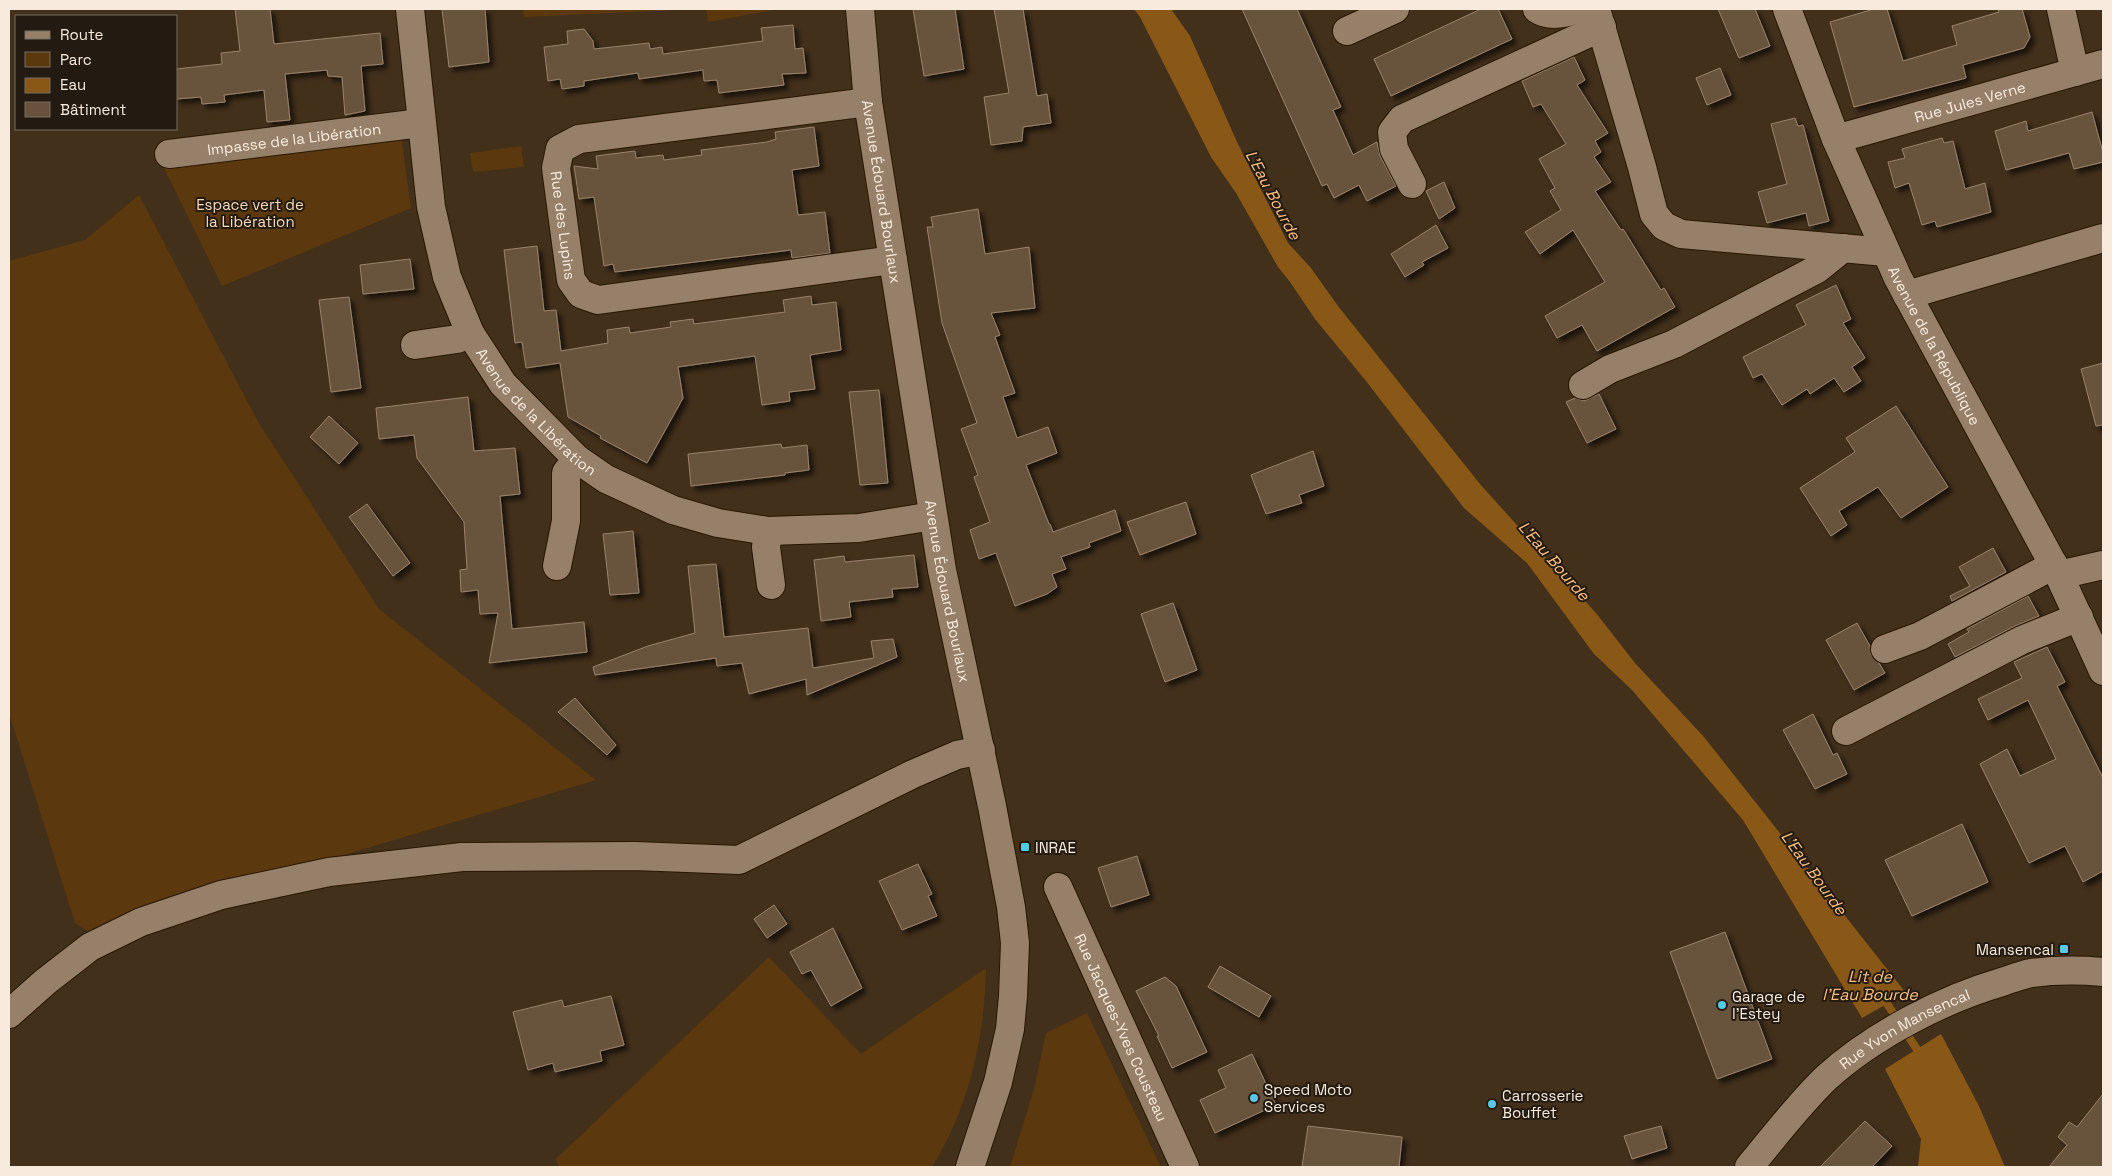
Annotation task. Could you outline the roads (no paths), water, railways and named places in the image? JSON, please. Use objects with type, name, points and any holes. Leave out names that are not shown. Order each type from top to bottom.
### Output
[{"type":"street","name":"Avenue de la Libération","points":[[410,9],[431,207],[447,277],[470,333],[502,384],[577,459],[606,479],[673,510],[718,523],[768,531],[859,528],[933,516]]},
{"type":"street","name":"Avenue Édouard Bourlaux","points":[[860,9],[868,102],[942,570],[981,750],[1011,907],[1014,978],[1010,1029],[998,1082],[970,1167]]},
{"type":"street","points":[[1347,31],[1395,9]]},
{"type":"street","points":[[1537,9],[1546,15],[1567,13],[1577,9]]},
{"type":"street","name":"Avenue de la République","points":[[1787,9],[1836,139],[1886,252],[1907,295],[2056,570],[2103,671]]},
{"type":"street","points":[[2061,9],[2075,72]]},
{"type":"street","points":[[1412,184],[1394,149],[1392,132],[1402,118],[1599,18],[1654,214],[1664,226],[1681,234],[1886,252]]},
{"type":"street","name":"Rue Jules Verne","points":[[1836,139],[2103,64]]},
{"type":"street","name":"Rue des Lupins","points":[[868,102],[578,139],[560,149],[556,168],[571,280],[581,294],[598,300],[893,260]]},
{"type":"street","name":"Impasse de la Libération","points":[[169,154],[421,123]]},
{"type":"street","points":[[1907,295],[2103,238]]},
{"type":"street","points":[[1583,385],[1610,369],[1674,344],[1817,270],[1843,248]]},
{"type":"street","points":[[415,345],[456,339],[470,333]]},
{"type":"street","points":[[557,566],[566,521],[566,474],[577,459]]},
{"type":"street","points":[[768,531],[766,547],[771,585]]},
{"type":"street","points":[[1884,649],[1920,636],[2056,570],[2103,565]]},
{"type":"street","points":[[1846,731],[2022,640],[2078,617]]},
{"type":"street","points":[[9,1014],[45,982],[90,947],[141,922],[221,895],[329,872],[462,857],[635,856],[738,860],[913,774],[957,755],[981,750]]},
{"type":"street","name":"Rue Jacques-Yves Cousteau","points":[[1058,887],[1185,1167]]},
{"type":"street","name":"Rue Yvon Mansencal","points":[[1749,1167],[1806,1098],[1828,1077],[1857,1054],[1898,1028],[1941,1005],[1979,989],[2030,974],[2074,969],[2103,972]]},
{"type":"water","name":"Lit de l'Eau Bourde","points":[[1134,9],[1171,9],[1190,36],[1237,142],[1288,243],[1311,268],[1338,306],[1480,484],[1596,613],[1635,663],[1704,737],[1906,993],[1862,1018],[1743,820],[1632,690],[1594,654],[1527,563],[1464,508],[1366,381],[1315,319],[1278,267],[1236,193],[1211,157],[1140,17]]},
{"type":"water","name":"Lit de l'Eau Bourde","points":[[1941,1034],[1979,1106],[2005,1167],[1918,1167],[1921,1139],[1885,1069]]},
{"type":"waterway","name":"L'Eau Bourde","points":[[1882,996],[1922,1057]]},
{"type":"place","name":"INRAE","points":[[1025,847]]},
{"type":"place","name":"Mansencal","points":[[2064,949]]},
{"type":"place","name":"Garage de l’Estey","points":[[1722,1005]]},
{"type":"place","name":"Speed Moto Services","points":[[1254,1098]]},
{"type":"place","name":"Carrosserie Bouffet","points":[[1492,1104]]},
{"type":"park label","name":"Espace vert de la Libération","points":[[250,212]]}]
